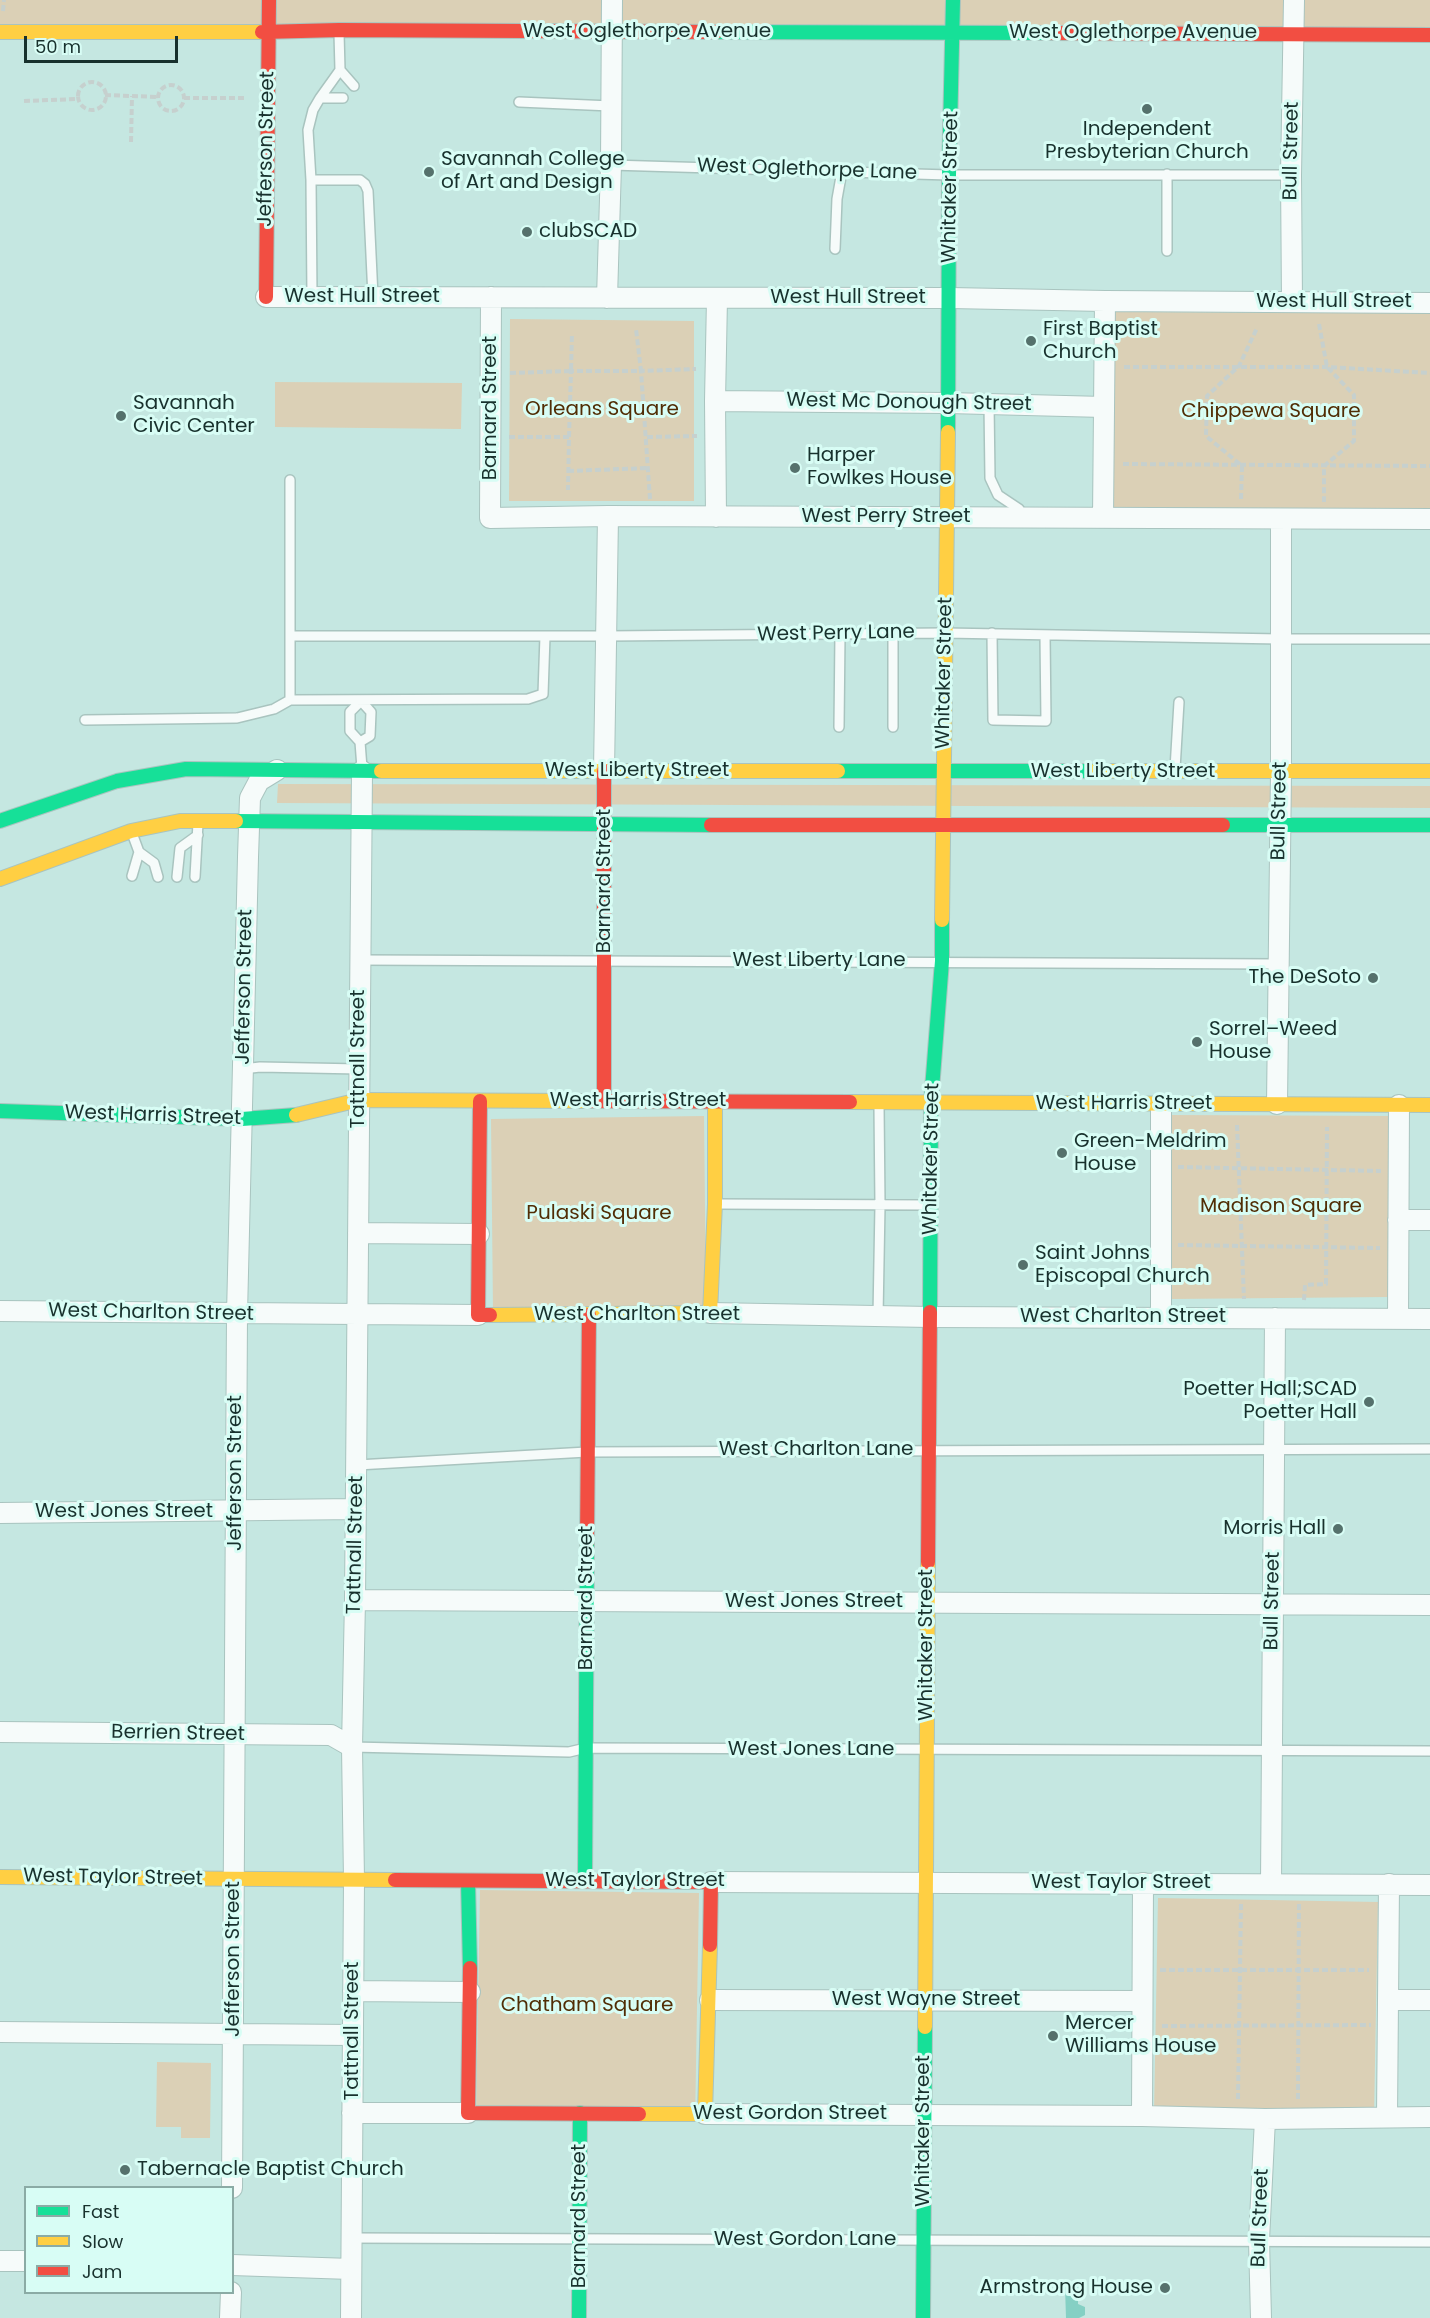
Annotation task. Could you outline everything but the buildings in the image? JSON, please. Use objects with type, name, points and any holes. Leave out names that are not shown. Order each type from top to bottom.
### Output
[{"type":"main road","name":"Jefferson Street","points":[[266,297],[269,0]]},
{"type":"main road","name":"Whitaker Street","points":[[923,2318],[931,1102],[942,961],[950,298],[949,175],[953,0]]},
{"type":"main road","name":"West Oglethorpe Avenue","points":[[0,32],[339,30],[1430,35]]},
{"type":"main road","name":"West Liberty Street","points":[[0,821],[117,781],[186,769],[1430,771]]},
{"type":"main road","name":"Barnard Street","points":[[604,771],[606,825],[604,1101]]},
{"type":"main road","points":[[0,879],[131,831],[180,821],[198,828],[249,822],[606,825],[1430,825]]},
{"type":"main road","name":"West Harris Street","points":[[0,1111],[242,1119],[303,1114],[359,1100],[1430,1105]]},
{"type":"main road","points":[[478,1315],[480,1101]]},
{"type":"main road","points":[[710,1313],[715,1204],[715,1102]]},
{"type":"main road","name":"West Charlton Street","points":[[478,1315],[710,1313]]},
{"type":"main road","name":"Barnard Street","points":[[585,1881],[589,1315]]},
{"type":"main road","name":"West Taylor Street","points":[[0,1876],[234,1880],[711,1882]]},
{"type":"main road","points":[[468,1881],[470,1992],[468,2113]]},
{"type":"main road","points":[[705,2114],[710,2000],[711,1882]]},
{"type":"main road","name":"West Gordon Street","points":[[468,2113],[705,2114]]},
{"type":"main road","name":"Barnard Street","points":[[579,2318],[580,2113]]},
{"type":"street","points":[[607,298],[612,0]]},
{"type":"street","name":"Bull Street","points":[[1292,302],[1291,175],[1294,0]]},
{"type":"street","name":"West Hull Street","points":[[266,297],[950,298],[1430,303]]},
{"type":"street","name":"Barnard Street","points":[[490,518],[491,297]]},
{"type":"street","points":[[716,517],[717,298]]},
{"type":"street","points":[[1103,518],[1105,301]]},
{"type":"street","name":"West Mc Donough Street","points":[[715,401],[1104,407]]},
{"type":"street","name":"Barnard Street","points":[[604,771],[608,516]]},
{"type":"street","name":"West Perry Street","points":[[490,518],[608,516],[1430,519]]},
{"type":"street","name":"Bull Street","points":[[1277,1104],[1281,519]]},
{"type":"street","name":"Jefferson Street","points":[[232,2186],[237,1314],[249,822],[250,798],[259,781],[277,770]]},
{"type":"street","name":"Tattnall Street","points":[[351,2318],[354,1880],[352,1747],[356,1600],[362,771]]},
{"type":"street","points":[[1161,1104],[1161,1317]]},
{"type":"street","points":[[1398,1319],[1399,1104]]},
{"type":"street","points":[[1398,1220],[1430,1220]]},
{"type":"street","points":[[358,1233],[479,1234]]},
{"type":"street","name":"West Charlton Street","points":[[0,1311],[478,1315]]},
{"type":"street","name":"West Charlton Street","points":[[710,1313],[930,1317],[1430,1319]]},
{"type":"street","name":"Bull Street","points":[[1271,1884],[1275,1318]]},
{"type":"street","name":"West Jones Street","points":[[0,1513],[356,1509]]},
{"type":"street","name":"West Jones Street","points":[[356,1600],[1430,1605]]},
{"type":"street","name":"Berrien Street","points":[[0,1732],[331,1735],[352,1747]]},
{"type":"street","name":"West Taylor Street","points":[[711,1882],[1430,1885]]},
{"type":"street","points":[[1142,2116],[1143,1883]]},
{"type":"street","points":[[1388,2117],[1389,1884]]},
{"type":"street","points":[[353,1991],[470,1992]]},
{"type":"street","name":"West Wayne Street","points":[[710,2000],[1143,2001]]},
{"type":"street","points":[[1388,2000],[1430,2000]]},
{"type":"street","points":[[0,2032],[352,2035]]},
{"type":"street","name":"West Gordon Street","points":[[352,2112],[468,2113]]},
{"type":"street","name":"West Gordon Street","points":[[705,2114],[1142,2116],[1265,2119],[1430,2117]]},
{"type":"street","name":"Bull Street","points":[[1260,2318],[1259,2240],[1265,2119]]},
{"type":"street","points":[[0,2261],[24,2261]]},
{"type":"street","points":[[234,2265],[351,2269]]},
{"type":"street","points":[[231,2294],[231,2318]]},
{"type":"lane","points":[[312,297],[311,180],[308,130],[313,110],[340,70],[339,30]]},
{"type":"lane","points":[[340,70],[354,86]]},
{"type":"lane","points":[[320,98],[343,98]]},
{"type":"lane","points":[[519,102],[611,106]]},
{"type":"lane","name":"West Oglethorpe Lane","points":[[610,165],[949,175],[1291,175]]},
{"type":"lane","points":[[835,249],[837,199],[842,171]]},
{"type":"lane","points":[[1167,174],[1167,251]]},
{"type":"lane","points":[[311,180],[360,180],[368,191],[373,297]]},
{"type":"lane","points":[[989,404],[990,478],[998,495],[1018,509],[1023,518]]},
{"type":"lane","points":[[290,480],[290,700]]},
{"type":"lane","points":[[893,633],[893,727]]},
{"type":"lane","points":[[992,633],[993,720],[1046,721],[1045,634]]},
{"type":"lane","name":"West Perry Lane","points":[[290,636],[992,633],[1280,639],[1430,639]]},
{"type":"lane","points":[[839,727],[840,634]]},
{"type":"lane","points":[[85,720],[237,718],[274,709],[290,700],[528,699],[543,694],[545,636]]},
{"type":"lane","points":[[361,701],[350,712],[350,731],[360,742],[362,771]]},
{"type":"lane","points":[[360,742],[370,736],[371,712],[361,701]]},
{"type":"lane","points":[[1175,772],[1179,702]]},
{"type":"lane","points":[[177,877],[180,848],[198,828]]},
{"type":"lane","points":[[195,877],[198,828]]},
{"type":"lane","points":[[131,831],[139,852],[154,862],[158,877]]},
{"type":"lane","points":[[132,876],[139,852]]},
{"type":"lane","name":"West Liberty Lane","points":[[360,960],[1278,964]]},
{"type":"lane","points":[[243,1069],[260,1067],[359,1070]]},
{"type":"lane","points":[[878,1316],[879,1102]]},
{"type":"lane","points":[[715,1204],[931,1205]]},
{"type":"lane","name":"West Charlton Lane","points":[[357,1466],[587,1452],[1430,1449]]},
{"type":"lane","name":"West Jones Lane","points":[[352,1747],[569,1752],[586,1748],[1430,1751]]},
{"type":"lane","name":"West Gordon Lane","points":[[351,2238],[1430,2242]]},
{"type":"path","points":[[89,82],[98,84],[105,95],[103,104],[96,109],[87,109],[78,99],[79,90],[89,82]]},
{"type":"path","points":[[169,85],[181,90],[184,98],[180,106],[170,111],[160,105],[158,97],[161,89],[169,85]]},
{"type":"path","points":[[105,95],[158,97]]},
{"type":"path","points":[[131,142],[132,96]]},
{"type":"path","points":[[184,98],[246,98]]},
{"type":"path","points":[[24,101],[78,99]]},
{"type":"path","points":[[1319,324],[1327,367],[1354,395],[1354,441],[1324,466]]},
{"type":"path","points":[[1242,466],[1206,436],[1207,396],[1239,366],[1257,328]]},
{"type":"path","points":[[636,329],[647,437],[650,500]]},
{"type":"path","points":[[568,490],[572,333]]},
{"type":"path","points":[[1114,367],[1327,367],[1430,373]]},
{"type":"path","points":[[491,374],[696,369]]},
{"type":"path","points":[[509,436],[569,437]]},
{"type":"path","points":[[647,437],[697,436]]},
{"type":"path","points":[[1104,463],[1430,466]]},
{"type":"path","points":[[1241,510],[1242,466]]},
{"type":"path","points":[[1324,466],[1324,510]]},
{"type":"path","points":[[567,471],[649,468]]},
{"type":"path","points":[[1236,1115],[1244,1299]]},
{"type":"path","points":[[1304,1300],[1305,1285],[1326,1284],[1328,1125]]},
{"type":"path","points":[[1171,1167],[1391,1171]]},
{"type":"path","points":[[1171,1245],[1389,1248]]},
{"type":"path","points":[[1238,2118],[1241,1894]]},
{"type":"path","points":[[1298,2118],[1299,1902]]},
{"type":"path","points":[[1156,1970],[1377,1970]]},
{"type":"path","points":[[1155,2026],[1376,2025]]},
{"type":"green space","points":[[0,0],[1430,0],[1430,40],[0,27]]},
{"type":"green space","name":"Chippewa Square","points":[[1115,312],[1430,313],[1430,511],[1113,508]]},
{"type":"green space","name":"Orleans Square","points":[[510,319],[694,321],[694,501],[509,501]]},
{"type":"green space","points":[[275,382],[462,383],[461,429],[275,427]]},
{"type":"green space","points":[[278,784],[1430,786],[1430,808],[277,803]]},
{"type":"green space","name":"Madison Square","points":[[1171,1115],[1392,1116],[1389,1297],[1171,1299]]},
{"type":"green space","name":"Pulaski Square","points":[[704,1116],[706,1308],[493,1312],[491,1119]]},
{"type":"green space","name":"Chatham Square","points":[[480,1890],[699,1893],[695,2122],[476,2119]]},
{"type":"green space","points":[[1158,1898],[1378,1902],[1374,2116],[1154,2113]]},
{"type":"green space","points":[[157,2062],[211,2063],[210,2138],[181,2138],[181,2127],[156,2127]]},
{"type":"shaded area","points":[[1065,2287],[1078,2287],[1078,2304],[1085,2307],[1085,2315],[1079,2318],[1066,2318]]},
{"type":"traffic: fast","points":[[948,432],[949,175],[953,0]]},
{"type":"traffic: fast","points":[[716,32],[1049,33]]},
{"type":"traffic: fast","points":[[0,821],[117,781],[186,769],[381,771]]},
{"type":"traffic: fast","points":[[838,771],[1094,771]]},
{"type":"traffic: fast","points":[[236,821],[711,825]]},
{"type":"traffic: fast","points":[[1223,825],[1430,825]]},
{"type":"traffic: fast","points":[[930,1312],[931,1102],[942,961],[942,920]]},
{"type":"traffic: fast","points":[[0,1111],[242,1119],[296,1115]]},
{"type":"traffic: fast","points":[[585,1881],[587,1542]]},
{"type":"traffic: fast","points":[[468,1881],[470,1968]]},
{"type":"traffic: fast","points":[[923,2318],[925,2027]]},
{"type":"traffic: fast","points":[[579,2318],[580,2113]]},
{"type":"traffic: slow","points":[[0,32],[262,32]]},
{"type":"traffic: slow","points":[[942,920],[948,432]]},
{"type":"traffic: slow","points":[[381,771],[838,771]]},
{"type":"traffic: slow","points":[[1094,771],[1430,771]]},
{"type":"traffic: slow","points":[[0,879],[131,831],[180,821],[236,821]]},
{"type":"traffic: slow","points":[[296,1115],[359,1100],[587,1101]]},
{"type":"traffic: slow","points":[[490,1315],[710,1313],[715,1204],[715,1102]]},
{"type":"traffic: slow","points":[[850,1102],[1430,1105]]},
{"type":"traffic: slow","points":[[925,2027],[928,1562]]},
{"type":"traffic: slow","points":[[0,1877],[395,1880]]},
{"type":"traffic: slow","points":[[639,2114],[705,2114],[710,1945]]},
{"type":"traffic: jam","points":[[266,297],[269,0]]},
{"type":"traffic: jam","points":[[262,32],[339,30],[716,32]]},
{"type":"traffic: jam","points":[[1049,33],[1430,35]]},
{"type":"traffic: jam","points":[[604,771],[604,1101]]},
{"type":"traffic: jam","points":[[711,825],[1223,825]]},
{"type":"traffic: jam","points":[[480,1101],[478,1315],[490,1315]]},
{"type":"traffic: jam","points":[[587,1101],[850,1102]]},
{"type":"traffic: jam","points":[[928,1562],[930,1312]]},
{"type":"traffic: jam","points":[[587,1542],[589,1315]]},
{"type":"traffic: jam","points":[[395,1880],[711,1882],[710,1945]]},
{"type":"traffic: jam","points":[[470,1968],[468,2113],[639,2114]]},
{"type":"place","name":"Independent Presbyterian Church","points":[[1147,109]]},
{"type":"place","name":"Savannah College of Art and Design","points":[[429,172]]},
{"type":"place","name":"clubSCAD","points":[[527,232]]},
{"type":"place","name":"First Baptist Church","points":[[1031,341]]},
{"type":"place","name":"Savannah Civic Center","points":[[121,416]]},
{"type":"place","name":"Harper Fowlkes House","points":[[795,468]]},
{"type":"place","name":"The DeSoto","points":[[1373,978]]},
{"type":"place","name":"Sorrel–Weed House","points":[[1197,1042]]},
{"type":"place","name":"Green-Meldrim House","points":[[1062,1153]]},
{"type":"place","name":"Saint Johns Episcopal Church","points":[[1023,1265]]},
{"type":"place","name":"Poetter Hall;SCAD Poetter Hall","points":[[1369,1402]]},
{"type":"place","name":"Morris Hall","points":[[1338,1529]]},
{"type":"place","name":"Mercer Williams House","points":[[1053,2036]]},
{"type":"place","name":"Tabernacle Baptist Church","points":[[125,2170]]},
{"type":"place","name":"Armstrong House","points":[[1165,2288]]}]
